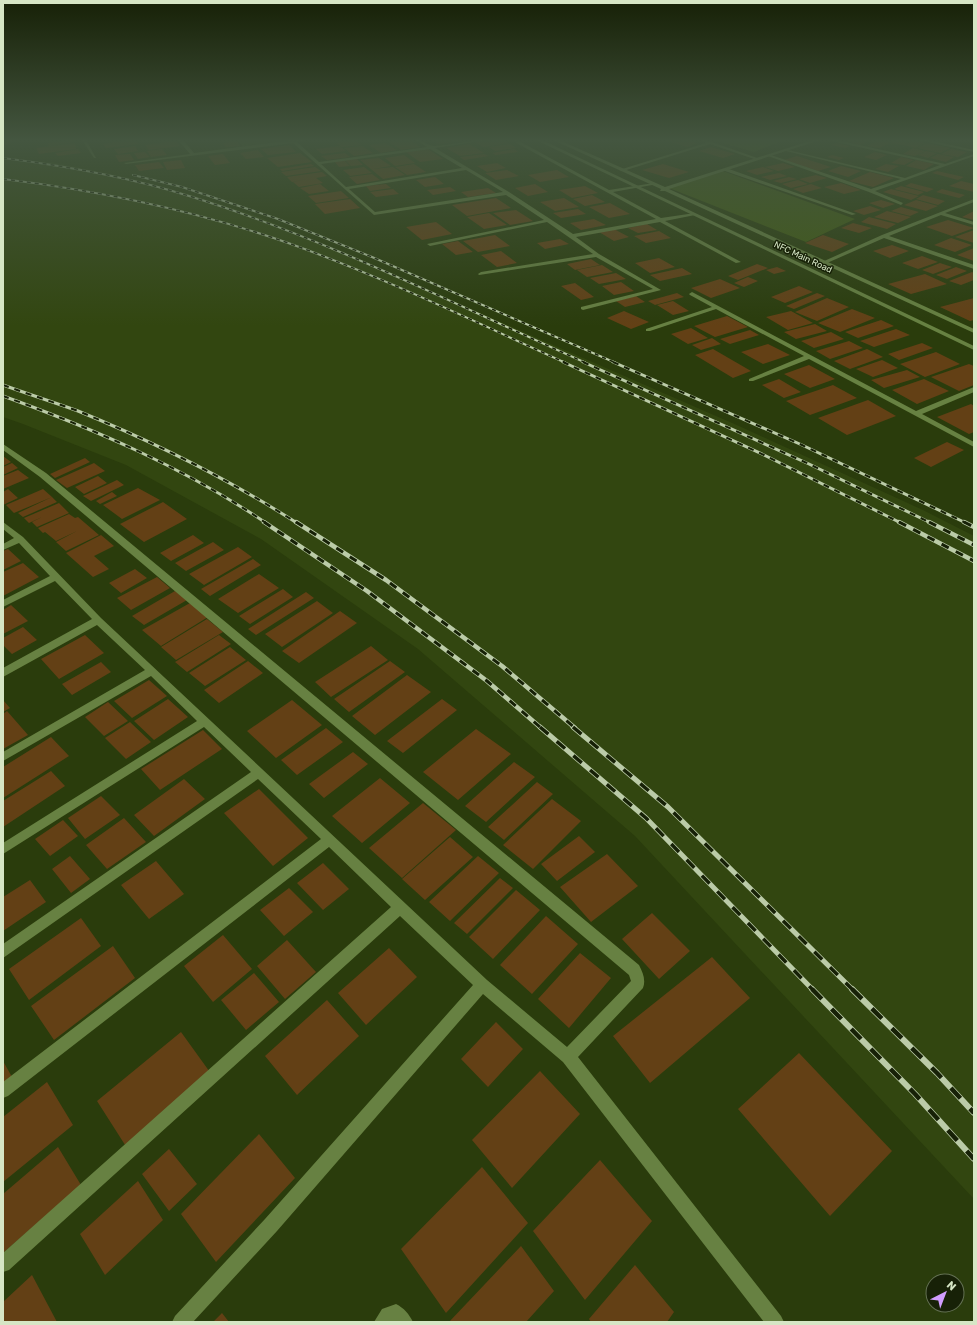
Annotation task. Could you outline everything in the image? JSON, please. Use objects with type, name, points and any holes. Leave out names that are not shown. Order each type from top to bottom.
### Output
[{"type":"street","points":[[361,202],[374,214],[452,202]]},
{"type":"street","points":[[521,202],[572,236],[597,256],[658,290],[584,308]]},
{"type":"street","points":[[625,202],[738,262]]},
{"type":"street","name":"NFC Main Road","points":[[667,202],[974,348]]},
{"type":"street","name":"NFC Main Road","points":[[693,202],[974,331]]},
{"type":"street","points":[[819,202],[854,214]]},
{"type":"street","points":[[896,202],[901,204]]},
{"type":"street","points":[[824,262],[969,202]]},
{"type":"street","points":[[940,213],[974,224]]},
{"type":"street","points":[[572,236],[693,214]]},
{"type":"street","points":[[430,244],[549,220]]},
{"type":"street","points":[[884,236],[974,267]]},
{"type":"street","points":[[481,274],[597,256]]},
{"type":"street","points":[[692,294],[974,445]]},
{"type":"street","points":[[648,330],[717,307]]},
{"type":"street","points":[[751,380],[808,357]]},
{"type":"street","points":[[916,414],[974,389]]},
{"type":"street","points":[[3,446],[43,475],[634,970],[638,983],[568,1057]]},
{"type":"street","points":[[3,525],[20,539],[57,576],[98,620],[400,908],[482,985],[568,1057],[775,1322]]},
{"type":"street","points":[[3,547],[20,539]]},
{"type":"street","points":[[3,604],[57,576]]},
{"type":"street","points":[[3,673],[98,620]]},
{"type":"street","points":[[3,756],[152,671]]},
{"type":"street","points":[[3,849],[204,722]]},
{"type":"street","points":[[3,952],[258,773]]},
{"type":"street","points":[[3,1091],[328,840]]},
{"type":"street","points":[[3,1264],[400,908]]},
{"type":"street","points":[[181,1322],[271,1225],[482,985]]},
{"type":"street","points":[[383,1322],[388,1315],[396,1313],[404,1322]]},
{"type":"shaded area","points":[[3,202],[214,202],[262,218],[739,426],[923,510],[974,536],[974,1199],[635,836],[418,649],[261,539],[126,465],[3,417]]},
{"type":"shaded area","points":[[704,202],[808,202],[855,219],[806,242]]},
{"type":"building","points":[[330,202],[353,202],[360,208],[325,214],[315,204]]},
{"type":"building","points":[[472,202],[502,202],[511,208],[467,216],[452,205]]},
{"type":"building","points":[[540,202],[570,202],[579,207],[555,211]]},
{"type":"building","points":[[578,202],[605,202],[585,206]]},
{"type":"building","points":[[887,202],[895,204],[883,208],[869,203]]},
{"type":"building","points":[[912,202],[923,202],[938,206],[926,211],[904,205]]},
{"type":"building","points":[[926,202],[944,202],[938,205]]},
{"type":"building","points":[[610,203],[630,214],[609,218],[589,207]]},
{"type":"building","points":[[870,206],[881,210],[864,215],[853,211]]},
{"type":"building","points":[[901,207],[919,212],[910,216],[891,211]]},
{"type":"building","points":[[578,209],[586,214],[561,218],[553,213]]},
{"type":"building","points":[[516,210],[533,221],[510,225],[493,213]]},
{"type":"building","points":[[887,211],[911,217],[898,223],[874,217]]},
{"type":"building","points":[[974,211],[974,220],[962,217]]},
{"type":"building","points":[[489,213],[507,225],[484,229],[467,217]]},
{"type":"building","points":[[869,217],[896,224],[887,229],[861,222]]},
{"type":"building","points":[[594,219],[606,225],[581,230],[570,223]]},
{"type":"building","points":[[948,220],[974,228],[952,236],[926,227]]},
{"type":"building","points":[[436,222],[452,234],[422,240],[406,227]]},
{"type":"building","points":[[853,223],[872,228],[859,233],[841,228]]},
{"type":"building","points":[[647,224],[657,230],[638,233],[628,228]]},
{"type":"building","points":[[614,229],[629,237],[614,241],[599,232]]},
{"type":"building","points":[[974,230],[974,243],[955,237]]},
{"type":"building","points":[[659,231],[671,238],[646,243],[634,236]]},
{"type":"building","points":[[495,235],[510,246],[478,252],[463,241]]},
{"type":"building","points":[[823,235],[849,244],[832,252],[805,243]]},
{"type":"building","points":[[951,238],[972,245],[955,252],[934,245]]},
{"type":"building","points":[[560,239],[569,244],[545,249],[537,243]]},
{"type":"building","points":[[458,241],[473,252],[456,255],[442,244]]},
{"type":"building","points":[[892,245],[909,251],[890,258],[873,251]]},
{"type":"building","points":[[974,248],[974,261],[957,255]]},
{"type":"building","points":[[501,251],[517,263],[497,267],[481,255]]},
{"type":"building","points":[[922,256],[938,262],[918,269],[902,263]]},
{"type":"building","points":[[659,258],[675,267],[650,273],[635,263]]},
{"type":"building","points":[[591,259],[600,265],[575,270],[567,264]]},
{"type":"building","points":[[940,263],[952,267],[933,274],[922,270]]},
{"type":"building","points":[[757,264],[768,268],[738,280],[728,276]]},
{"type":"building","points":[[602,265],[613,272],[587,277],[577,270]]},
{"type":"building","points":[[777,267],[786,271],[774,274],[766,270]]},
{"type":"building","points":[[956,267],[967,271],[947,279],[936,275]]},
{"type":"building","points":[[682,268],[692,274],[660,281],[650,275]]},
{"type":"building","points":[[972,272],[974,273],[974,280],[961,285],[949,281]]},
{"type":"building","points":[[616,273],[626,279],[599,284],[590,278]]},
{"type":"building","points":[[925,274],[947,284],[911,294],[888,284]]},
{"type":"building","points":[[748,277],[758,281],[744,287],[734,283]]},
{"type":"building","points":[[720,279],[740,288],[711,298],[691,288]]},
{"type":"building","points":[[621,282],[634,291],[614,295],[602,286]]},
{"type":"building","points":[[575,283],[594,297],[581,300],[561,286]]},
{"type":"building","points":[[799,286],[813,292],[785,303],[771,297]]},
{"type":"building","points":[[677,293],[684,297],[655,305],[648,301]]},
{"type":"building","points":[[817,293],[825,296],[794,309],[786,306]]},
{"type":"building","points":[[636,296],[645,302],[625,307],[616,301]]},
{"type":"building","points":[[827,298],[849,307],[817,321],[795,312]]},
{"type":"building","points":[[974,298],[974,320],[970,321],[940,307]]},
{"type":"building","points":[[673,301],[689,311],[673,315],[657,305]]},
{"type":"building","points":[[852,309],[875,318],[840,332],[818,323]]},
{"type":"building","points":[[624,311],[649,322],[631,329],[607,318]]},
{"type":"building","points":[[791,311],[813,323],[788,330],[766,317]]},
{"type":"building","points":[[727,316],[748,327],[715,337],[694,326]]},
{"type":"building","points":[[881,320],[894,326],[858,338],[845,332]]},
{"type":"building","points":[[815,324],[827,331],[796,339],[784,332]]},
{"type":"building","points":[[691,328],[708,338],[688,344],[671,334]]},
{"type":"building","points":[[896,329],[910,335],[874,347],[860,341]]},
{"type":"building","points":[[750,330],[759,335],[730,344],[720,339]]},
{"type":"building","points":[[831,332],[844,339],[814,348],[801,341]]},
{"type":"building","points":[[712,338],[721,344],[701,350],[692,345]]},
{"type":"building","points":[[849,341],[863,348],[830,359],[816,351]]},
{"type":"building","points":[[922,343],[933,348],[899,360],[888,354]]},
{"type":"building","points":[[768,344],[790,355],[763,364],[741,352]]},
{"type":"building","points":[[713,349],[751,371],[733,378],[695,355]]},
{"type":"building","points":[[867,349],[883,357],[850,369],[834,361]]},
{"type":"building","points":[[936,352],[960,364],[925,377],[900,364]]},
{"type":"building","points":[[882,360],[898,368],[873,377],[856,369]]},
{"type":"building","points":[[969,364],[974,366],[974,385],[959,391],[931,377]]},
{"type":"building","points":[[809,365],[835,379],[810,388],[784,374]]},
{"type":"building","points":[[907,370],[920,377],[884,388],[871,380]]},
{"type":"building","points":[[779,379],[801,392],[784,398],[762,385]]},
{"type":"building","points":[[924,379],[949,391],[917,404],[892,390]]},
{"type":"building","points":[[833,385],[857,398],[810,415],[786,401]]},
{"type":"building","points":[[868,400],[896,416],[847,435],[818,418]]},
{"type":"building","points":[[971,404],[974,406],[974,432],[969,434],[937,417]]},
{"type":"building","points":[[947,442],[964,450],[931,467],[914,458]]},
{"type":"building","points":[[3,456],[11,462],[3,466]]},
{"type":"building","points":[[85,458],[90,462],[55,478],[50,474]]},
{"type":"building","points":[[12,463],[18,468],[3,475],[3,467]]},
{"type":"building","points":[[94,463],[105,471],[67,488],[56,480]]},
{"type":"building","points":[[18,470],[29,478],[3,489],[3,476]]},
{"type":"building","points":[[98,476],[107,483],[84,494],[75,487]]},
{"type":"building","points":[[117,480],[124,485],[91,501],[83,496]]},
{"type":"building","points":[[138,488],[160,500],[122,519],[103,505]]},
{"type":"building","points":[[8,489],[18,498],[3,505],[3,492]]},
{"type":"building","points":[[43,489],[52,497],[14,513],[6,505]]},
{"type":"building","points":[[112,492],[117,496],[100,504],[96,501]]},
{"type":"building","points":[[52,497],[57,502],[23,517],[18,513]]},
{"type":"building","points":[[163,502],[187,519],[144,542],[120,524]]},
{"type":"building","points":[[59,503],[69,513],[37,527],[32,522],[42,517],[29,523],[24,518]]},
{"type":"building","points":[[69,514],[75,518],[78,517],[99,535],[66,551],[56,542],[77,531],[56,541],[38,528]]},
{"type":"building","points":[[101,535],[114,546],[94,556],[109,569],[93,577],[66,553]]},
{"type":"building","points":[[193,535],[204,543],[171,561],[160,553]]},
{"type":"building","points":[[213,542],[224,550],[186,571],[175,563]]},
{"type":"building","points":[[238,547],[252,557],[204,585],[189,574]]},
{"type":"building","points":[[8,549],[21,561],[3,570],[3,551]]},
{"type":"building","points":[[253,559],[261,565],[210,596],[201,589]]},
{"type":"building","points":[[23,563],[39,577],[3,596],[3,572]]},
{"type":"building","points":[[135,569],[147,578],[121,593],[109,583]]},
{"type":"building","points":[[259,574],[279,588],[238,613],[218,599]]},
{"type":"building","points":[[157,577],[170,588],[131,610],[117,598]]},
{"type":"building","points":[[283,589],[293,597],[250,624],[239,616]]},
{"type":"building","points":[[175,591],[187,600],[144,625],[132,616]]},
{"type":"building","points":[[306,592],[314,598],[256,635],[248,629]]},
{"type":"building","points":[[317,601],[333,613],[282,647],[265,634]]},
{"type":"building","points":[[190,603],[208,617],[161,646],[142,630]]},
{"type":"building","points":[[11,605],[28,621],[3,634],[3,610]]},
{"type":"building","points":[[340,611],[357,623],[299,663],[282,651]]},
{"type":"building","points":[[207,619],[223,632],[176,660],[161,647]]},
{"type":"building","points":[[23,627],[37,640],[12,654],[3,645],[3,638]]},
{"type":"building","points":[[85,635],[104,653],[59,679],[41,659]]},
{"type":"building","points":[[219,635],[231,644],[187,672],[175,662]]},
{"type":"building","points":[[371,646],[388,660],[331,697],[315,682]]},
{"type":"building","points":[[230,647],[246,660],[205,686],[189,673]]},
{"type":"building","points":[[248,661],[263,673],[219,703],[204,690]]},
{"type":"building","points":[[390,661],[405,672],[349,712],[334,699]]},
{"type":"building","points":[[101,662],[111,672],[72,695],[62,684]]},
{"type":"building","points":[[407,675],[431,692],[375,735],[352,716]]},
{"type":"building","points":[[149,680],[167,696],[132,718],[114,701]]},
{"type":"building","points":[[168,699],[188,717],[154,740],[134,721]]},
{"type":"building","points":[[442,699],[457,710],[403,753],[387,741]]},
{"type":"building","points":[[3,700],[10,708],[3,712]]},
{"type":"building","points":[[292,700],[322,725],[276,758],[247,731]]},
{"type":"building","points":[[108,702],[128,721],[104,736],[85,717]]},
{"type":"building","points":[[7,711],[28,735],[3,749],[3,714]]},
{"type":"building","points":[[130,722],[151,742],[126,759],[105,738]]},
{"type":"building","points":[[326,728],[343,742],[297,775],[281,760]]},
{"type":"building","points":[[476,729],[511,754],[458,800],[423,772]]},
{"type":"building","points":[[203,730],[222,749],[160,790],[141,769]]},
{"type":"building","points":[[51,737],[69,756],[3,798],[3,767]]},
{"type":"building","points":[[353,752],[368,764],[324,798],[309,784]]},
{"type":"building","points":[[514,762],[535,777],[486,822],[465,806]]},
{"type":"building","points":[[51,771],[65,786],[3,827],[3,801]]},
{"type":"building","points":[[380,778],[410,803],[362,843],[332,816]]},
{"type":"building","points":[[184,779],[205,799],[154,836],[134,815]]},
{"type":"building","points":[[537,782],[553,794],[504,840],[488,827]]},
{"type":"building","points":[[259,789],[308,838],[273,866],[224,813]]},
{"type":"building","points":[[101,796],[120,815],[85,839],[68,818]]},
{"type":"building","points":[[552,799],[581,821],[533,869],[503,845]]},
{"type":"building","points":[[423,803],[456,830],[402,878],[369,848]]},
{"type":"building","points":[[124,818],[146,842],[107,869],[86,845]]},
{"type":"building","points":[[63,820],[78,836],[50,856],[35,839]]},
{"type":"building","points":[[579,836],[595,852],[557,881],[541,864]]},
{"type":"building","points":[[450,837],[473,857],[425,900],[402,879]]},
{"type":"building","points":[[607,854],[638,886],[591,922],[560,887]]},
{"type":"building","points":[[70,856],[90,879],[71,893],[52,869]]},
{"type":"building","points":[[478,856],[499,873],[450,921],[429,902]]},
{"type":"building","points":[[156,861],[184,894],[149,919],[121,885]]},
{"type":"building","points":[[323,863],[349,889],[323,910],[297,883]]},
{"type":"building","points":[[500,878],[513,888],[467,934],[454,923]]},
{"type":"building","points":[[30,880],[46,902],[3,931],[3,897]]},
{"type":"building","points":[[289,888],[313,912],[284,936],[260,910]]},
{"type":"building","points":[[516,890],[540,910],[493,959],[469,937]]},
{"type":"building","points":[[652,913],[690,951],[659,979],[622,939]]},
{"type":"building","points":[[546,916],[578,944],[532,994],[500,965]]},
{"type":"building","points":[[81,918],[101,946],[29,1000],[9,969]]},
{"type":"building","points":[[223,935],[252,969],[213,1002],[184,966]]},
{"type":"building","points":[[287,940],[316,972],[285,999],[257,966]]},
{"type":"building","points":[[113,946],[135,978],[54,1040],[31,1006]]},
{"type":"building","points":[[389,948],[417,977],[366,1025],[338,993]]},
{"type":"building","points":[[580,953],[611,978],[569,1028],[538,999]]},
{"type":"building","points":[[712,957],[750,998],[650,1083],[613,1036]]},
{"type":"building","points":[[254,973],[279,1002],[246,1030],[221,1000]]},
{"type":"building","points":[[327,1000],[359,1036],[297,1095],[265,1056]]},
{"type":"building","points":[[496,1022],[523,1049],[488,1087],[461,1059]]},
{"type":"building","points":[[181,1032],[212,1075],[127,1148],[97,1101]]},
{"type":"building","points":[[799,1053],[892,1151],[830,1216],[738,1109]]},
{"type":"building","points":[[3,1061],[12,1077],[3,1084]]},
{"type":"building","points":[[540,1071],[580,1114],[512,1188],[472,1140]]},
{"type":"building","points":[[47,1082],[73,1125],[3,1182],[3,1117]]},
{"type":"building","points":[[259,1134],[295,1178],[216,1262],[181,1214]]},
{"type":"building","points":[[58,1147],[81,1185],[3,1253],[3,1194]]},
{"type":"building","points":[[169,1149],[197,1184],[169,1211],[142,1174]]},
{"type":"building","points":[[600,1160],[652,1221],[585,1300],[533,1231]]},
{"type":"building","points":[[482,1167],[528,1223],[446,1313],[401,1249]]},
{"type":"building","points":[[138,1181],[163,1220],[105,1275],[80,1234]]},
{"type":"building","points":[[521,1246],[554,1291],[526,1322],[449,1322]]},
{"type":"building","points":[[635,1265],[674,1312],[667,1322],[591,1322],[589,1319]]},
{"type":"building","points":[[32,1275],[57,1322],[4,1322],[3,1302]]},
{"type":"building","points":[[222,1313],[229,1322],[213,1322]]},
{"type":"railway","points":[[139,202],[185,212],[256,232],[326,257],[430,301],[566,363]]},
{"type":"railway","points":[[207,202],[240,213],[340,252],[586,363]]},
{"type":"railway","points":[[227,202],[278,219],[372,257],[616,363]]},
{"type":"railway","points":[[563,362],[764,455],[899,522]]},
{"type":"railway","points":[[583,362],[809,464],[930,523]]},
{"type":"railway","points":[[613,362],[802,445],[966,523]]},
{"type":"railway","points":[[3,385],[78,411],[135,435],[217,476],[297,523]]},
{"type":"railway","points":[[3,396],[71,422],[138,451],[204,485],[266,523]]},
{"type":"railway","points":[[264,522],[367,591],[487,681],[541,728]]},
{"type":"railway","points":[[296,522],[386,580],[502,666],[575,728]]},
{"type":"railway","points":[[899,522],[974,561]]},
{"type":"railway","points":[[930,523],[974,545]]},
{"type":"railway","points":[[966,523],[974,527]]},
{"type":"railway","points":[[540,727],[646,818],[813,990]]},
{"type":"railway","points":[[573,727],[668,807],[853,990]]},
{"type":"railway","points":[[812,989],[915,1094],[974,1159]]},
{"type":"railway","points":[[852,989],[937,1073],[974,1113]]}]
